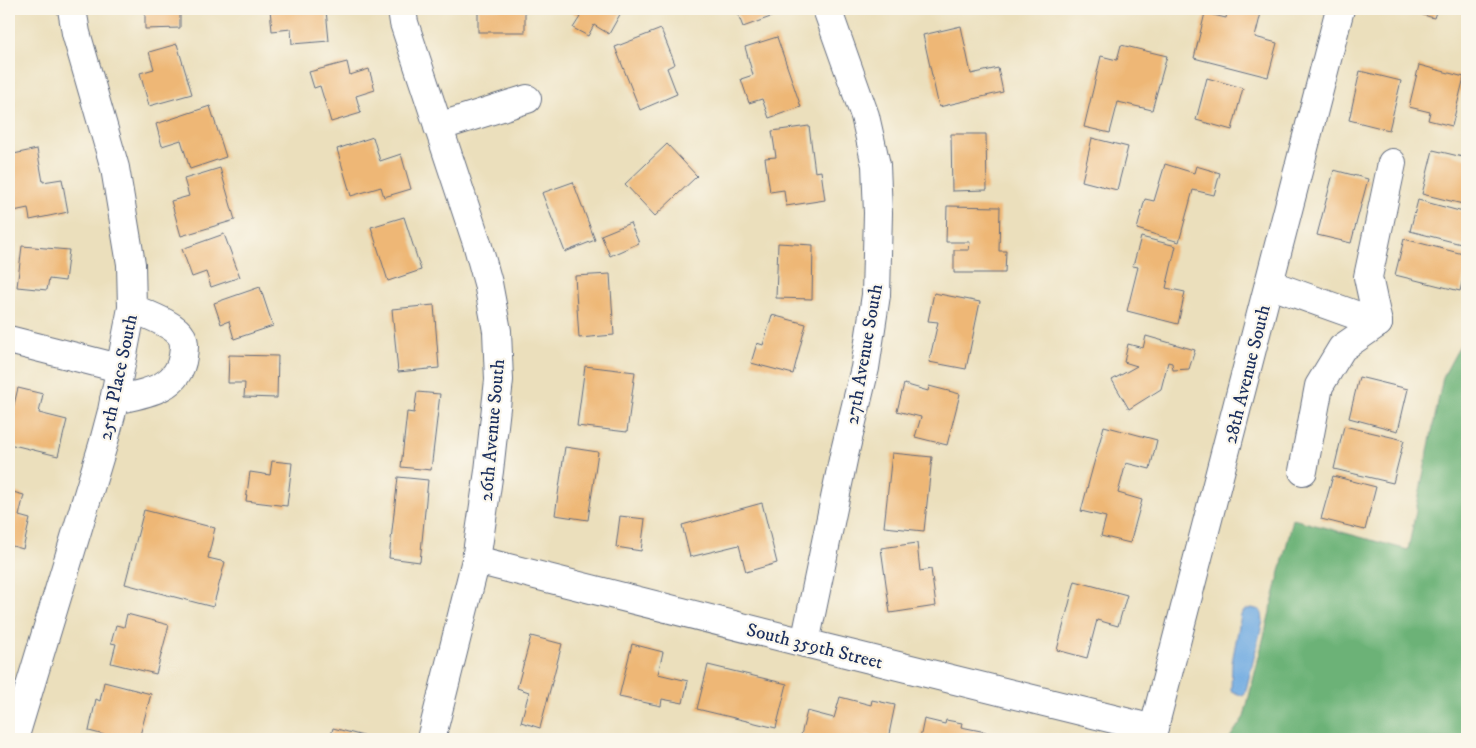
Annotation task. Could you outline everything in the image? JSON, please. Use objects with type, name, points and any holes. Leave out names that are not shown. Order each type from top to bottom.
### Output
[{"type":"street","name":"25th Place South","points":[[14,739],[103,445],[132,308],[131,264],[115,168],[76,33],[72,9]]},
{"type":"street","name":"26th Avenue South","points":[[402,9],[404,23],[477,243],[488,283],[497,331],[498,380],[490,471],[476,560],[431,739]]},
{"type":"street","name":"27th Avenue South","points":[[805,643],[844,455],[865,368],[876,295],[878,213],[876,165],[865,116],[827,9]]},
{"type":"street","name":"28th Avenue South","points":[[1153,734],[1340,9]]},
{"type":"street","points":[[438,127],[527,99]]},
{"type":"street","points":[[1378,323],[1368,277],[1392,163]]},
{"type":"street","points":[[1269,284],[1378,323]]},
{"type":"street","points":[[114,400],[149,392],[166,384],[176,374],[183,361],[184,347],[182,336],[154,317],[132,308]]},
{"type":"street","points":[[1304,471],[1319,386],[1342,348],[1378,323]]},
{"type":"street","points":[[9,340],[119,368]]},
{"type":"street","name":"South 359th Street","points":[[476,560],[805,643],[1153,734]]},
{"type":"green space","points":[[1467,332],[1467,739],[1229,739],[1244,717],[1293,519],[1408,550],[1443,377]]},
{"type":"water","points":[[1252,608],[1260,610],[1263,621],[1243,696],[1231,691],[1232,662],[1241,615],[1245,610]]},
{"type":"building","points":[[128,9],[180,9],[180,28],[145,29],[145,11],[128,12]]},
{"type":"building","points":[[270,9],[330,9],[326,10],[329,41],[292,44],[291,29],[272,31]]},
{"type":"building","points":[[478,9],[525,9],[525,32],[478,32]]},
{"type":"building","points":[[566,9],[623,9],[609,34],[594,25],[588,36],[573,28],[580,17]]},
{"type":"building","points":[[736,9],[774,9],[776,15],[743,27]]},
{"type":"building","points":[[1228,9],[1262,9],[1255,37],[1277,43],[1268,77],[1194,58],[1205,13],[1226,18]]},
{"type":"building","points":[[1402,9],[1437,9],[1434,18]]},
{"type":"building","points":[[10,14],[12,33],[9,33]]},
{"type":"building","points":[[961,26],[971,74],[998,68],[1003,92],[939,107],[923,35]]},
{"type":"building","points":[[661,29],[675,64],[667,68],[677,94],[640,110],[615,47]]},
{"type":"building","points":[[777,37],[801,107],[769,118],[762,99],[749,103],[741,79],[753,75],[745,47]]},
{"type":"building","points":[[177,44],[192,94],[149,106],[140,73],[154,69],[149,52]]},
{"type":"building","points":[[1121,45],[1167,56],[1152,110],[1118,102],[1110,133],[1084,127],[1101,56],[1117,60]]},
{"type":"building","points":[[347,62],[350,75],[369,69],[375,90],[356,96],[361,113],[331,122],[320,86],[314,88],[309,72]]},
{"type":"building","points":[[1419,65],[1464,77],[1452,126],[1428,120],[1430,112],[1409,107]]},
{"type":"building","points":[[1360,71],[1401,81],[1389,130],[1349,120]]},
{"type":"building","points":[[1207,78],[1243,88],[1232,130],[1196,120]]},
{"type":"building","points":[[9,83],[16,107],[9,109]]},
{"type":"building","points":[[210,106],[226,157],[190,169],[181,140],[162,146],[156,124]]},
{"type":"building","points":[[809,126],[815,172],[821,171],[825,200],[786,206],[784,190],[770,192],[765,158],[776,157],[772,131]]},
{"type":"building","points":[[951,134],[986,134],[987,190],[952,191]]},
{"type":"building","points":[[373,137],[380,161],[401,154],[411,189],[384,197],[381,187],[351,196],[337,149]]},
{"type":"building","points":[[1092,138],[1128,147],[1117,190],[1082,181]]},
{"type":"building","points":[[667,144],[697,176],[655,216],[625,184]]},
{"type":"building","points":[[37,149],[43,182],[62,179],[68,212],[30,220],[28,208],[9,212],[9,155]]},
{"type":"building","points":[[1433,150],[1467,158],[1467,205],[1422,194]]},
{"type":"building","points":[[1165,164],[1194,173],[1196,166],[1220,173],[1214,195],[1193,190],[1179,242],[1137,229],[1145,199],[1154,201]]},
{"type":"building","points":[[220,168],[235,220],[181,236],[171,201],[189,196],[184,179]]},
{"type":"building","points":[[1334,170],[1368,179],[1351,243],[1317,235]]},
{"type":"building","points":[[573,182],[595,240],[565,252],[542,193]]},
{"type":"building","points":[[1418,200],[1467,213],[1465,245],[1410,231]]},
{"type":"building","points":[[947,206],[1000,207],[999,251],[1006,251],[1005,273],[954,273],[954,250],[969,250],[970,242],[946,242]]},
{"type":"building","points":[[404,217],[421,270],[388,281],[371,227]]},
{"type":"building","points":[[630,223],[639,243],[610,256],[601,235]]},
{"type":"building","points":[[224,234],[240,277],[211,287],[206,272],[192,277],[182,249]]},
{"type":"building","points":[[1141,237],[1176,246],[1166,288],[1185,292],[1178,324],[1127,311],[1138,267],[1133,266]]},
{"type":"building","points":[[1404,239],[1467,255],[1467,263],[1460,291],[1395,275]]},
{"type":"building","points":[[778,243],[813,245],[812,299],[776,298]]},
{"type":"building","points":[[22,246],[69,250],[65,281],[49,279],[47,290],[17,287]]},
{"type":"building","points":[[610,274],[614,335],[579,338],[575,276]]},
{"type":"building","points":[[260,287],[273,326],[234,339],[229,321],[221,324],[214,303]]},
{"type":"building","points":[[934,293],[980,302],[966,369],[929,362],[938,322],[928,321]]},
{"type":"building","points":[[434,305],[439,368],[398,372],[392,309]]},
{"type":"building","points":[[772,315],[806,324],[793,374],[751,363],[757,343],[763,345]]},
{"type":"building","points":[[1146,336],[1195,350],[1189,369],[1173,370],[1172,363],[1168,362],[1161,389],[1129,409],[1112,380],[1137,366],[1124,362],[1128,344],[1143,348]]},
{"type":"building","points":[[229,355],[278,356],[277,398],[244,397],[245,383],[228,383]]},
{"type":"building","points":[[585,366],[635,372],[627,432],[577,426]]},
{"type":"building","points":[[1359,377],[1408,389],[1398,431],[1349,418]]},
{"type":"building","points":[[904,384],[928,391],[929,386],[960,394],[947,445],[915,437],[921,417],[897,411]]},
{"type":"building","points":[[18,388],[43,394],[39,413],[67,420],[58,456],[9,444],[9,425]]},
{"type":"building","points":[[417,392],[440,394],[431,470],[401,467],[407,412],[414,413]]},
{"type":"building","points":[[1104,426],[1157,440],[1150,469],[1126,463],[1118,493],[1142,500],[1130,543],[1101,536],[1106,517],[1081,511]]},
{"type":"building","points":[[1344,426],[1404,440],[1393,483],[1334,469]]},
{"type":"building","points":[[565,447],[598,452],[588,520],[555,515]]},
{"type":"building","points":[[892,453],[932,457],[924,531],[884,527]]},
{"type":"building","points":[[272,461],[292,463],[287,506],[246,501],[250,472],[270,475]]},
{"type":"building","points":[[1333,476],[1376,487],[1365,530],[1321,519]]},
{"type":"building","points":[[398,477],[428,480],[420,562],[389,558]]},
{"type":"building","points":[[9,491],[24,495],[19,516],[30,519],[23,549],[9,545]]},
{"type":"building","points":[[762,503],[777,563],[746,572],[739,545],[690,557],[682,525]]},
{"type":"building","points":[[144,510],[215,528],[208,558],[225,562],[213,607],[125,584]]},
{"type":"building","points":[[620,516],[645,519],[641,551],[616,547]]},
{"type":"building","points":[[917,543],[920,571],[931,569],[936,606],[890,613],[881,548]]},
{"type":"building","points":[[1075,581],[1127,595],[1118,626],[1097,620],[1087,658],[1057,650]]},
{"type":"building","points":[[127,614],[169,625],[156,674],[111,663],[116,644],[111,643],[116,625],[124,627]]},
{"type":"building","points":[[531,636],[562,644],[540,728],[521,722],[529,692],[517,688]]},
{"type":"building","points":[[632,644],[663,652],[658,674],[688,681],[683,703],[662,699],[661,706],[619,697]]},
{"type":"building","points":[[708,665],[787,684],[776,728],[697,709]]},
{"type":"building","points":[[104,682],[151,694],[139,739],[120,739],[89,731],[96,699],[100,701]]},
{"type":"building","points":[[840,697],[871,705],[872,700],[895,705],[888,739],[866,735],[865,739],[800,739],[807,711],[834,718]]},
{"type":"building","points":[[924,719],[945,724],[946,720],[962,723],[961,727],[986,732],[985,739],[920,739]]},
{"type":"building","points":[[333,728],[367,737],[366,739],[330,739]]}]
